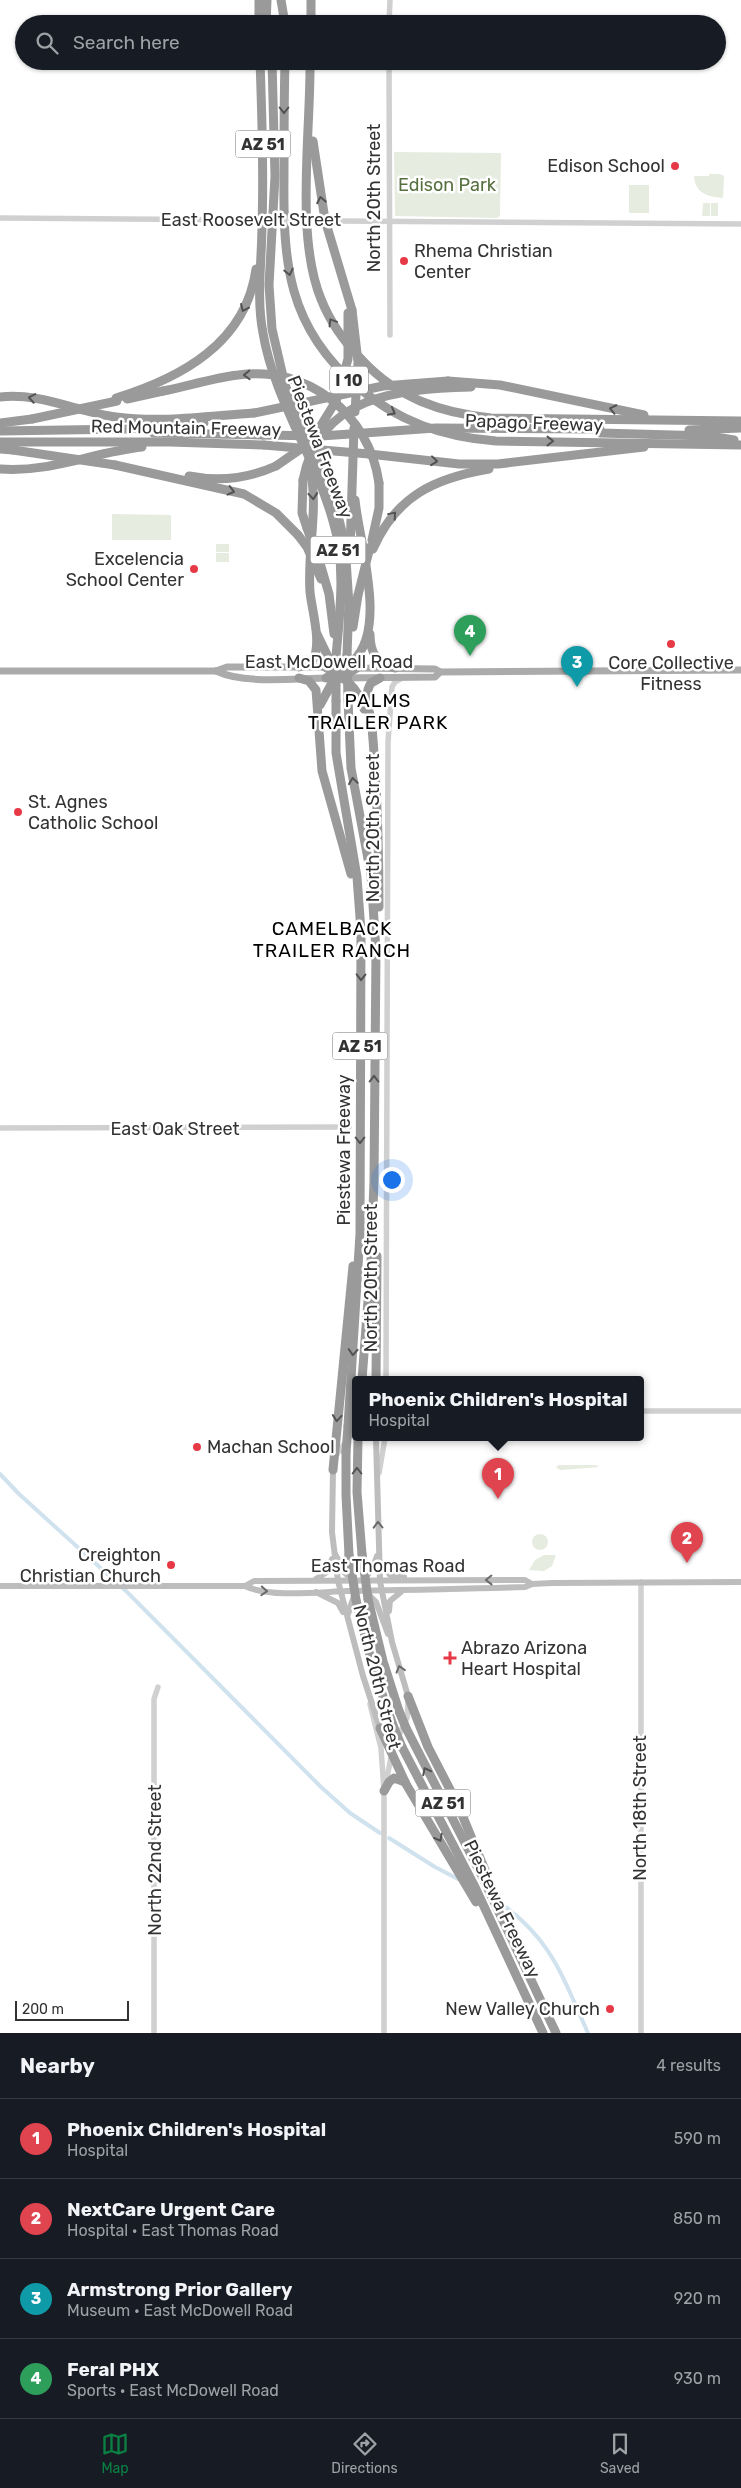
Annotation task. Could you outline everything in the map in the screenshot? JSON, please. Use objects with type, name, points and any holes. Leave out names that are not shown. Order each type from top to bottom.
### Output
[{"type":"highway","points":[[257,0],[258,15]]},
{"type":"highway","points":[[266,15],[267,0]]},
{"type":"highway","points":[[271,0],[271,15]]},
{"type":"highway","points":[[281,0],[284,15]]},
{"type":"highway","points":[[285,0],[285,15]]},
{"type":"highway","points":[[311,0],[311,15]]},
{"type":"highway","name":"Piestewa Freeway","points":[[260,70],[264,151],[260,292],[263,334],[277,384],[306,448],[329,506],[338,547],[340,599],[336,656],[336,759],[357,878],[360,911],[360,1181],[354,1376]]},
{"type":"highway","points":[[267,70],[269,175],[266,309],[275,366],[297,427]]},
{"type":"highway","points":[[272,70],[275,176],[269,285],[272,329],[285,385],[333,495],[345,544],[352,607]]},
{"type":"highway","name":"Papago Freeway","points":[[285,70],[284,234],[287,262],[299,309],[321,349],[334,366],[389,411],[444,434],[496,441],[741,443]]},
{"type":"highway","name":"Papago Freeway","points":[[310,70],[308,236],[314,276],[320,297],[339,334],[369,368],[414,400],[463,416],[741,421]]},
{"type":"highway","name":"AZ 51","points":[[310,98],[320,195],[350,311]]},
{"type":"highway","points":[[116,400],[198,362],[226,336],[240,316],[250,292],[262,226]]},
{"type":"highway","points":[[0,449],[222,480],[251,476],[292,457],[315,434],[336,401],[348,359],[350,311]]},
{"type":"highway","name":"Piestewa Freeway","points":[[350,311],[358,362],[352,460],[353,635],[348,655],[348,700],[351,768],[371,875],[376,950],[374,1181],[362,1376]]},
{"type":"highway","points":[[0,423],[32,419],[238,375],[268,375],[307,385],[333,400],[345,410],[358,426],[371,450],[379,483],[378,518],[358,595]]},
{"type":"highway","name":"Red Mountain Freeway","points":[[0,431],[170,427],[220,420],[383,386],[448,381],[500,384],[661,420]]},
{"type":"highway","points":[[336,656],[329,594],[302,513],[302,480],[314,444],[327,429],[349,410],[368,400],[404,391],[471,387],[565,399]]},
{"type":"highway","points":[[0,397],[35,398],[128,418],[184,418],[254,413]]},
{"type":"highway","points":[[55,431],[264,440],[320,440],[422,432],[741,428]]},
{"type":"highway","points":[[600,431],[718,437],[741,443]]},
{"type":"highway","points":[[0,438],[191,436],[264,440]]},
{"type":"highway","name":"Red Mountain Freeway","points":[[0,442],[264,440],[459,464],[523,462],[669,443]]},
{"type":"highway","points":[[0,469],[44,467],[125,449],[196,442]]},
{"type":"highway","points":[[299,667],[310,663],[315,656],[316,632],[310,570],[314,497],[306,448]]},
{"type":"highway","points":[[352,460],[357,520],[369,588],[369,619],[373,654],[382,663],[394,668]]},
{"type":"highway","points":[[352,607],[358,595],[373,549],[383,529],[399,508],[422,490],[450,477],[523,462]]},
{"type":"highway","points":[[115,465],[244,494],[276,512],[307,547],[321,579],[332,621]]},
{"type":"highway","points":[[319,713],[325,692],[361,650],[369,619]]},
{"type":"highway","points":[[316,632],[330,661],[342,673],[360,697],[371,740]]},
{"type":"highway","points":[[325,668],[342,673]]},
{"type":"highway","points":[[326,678],[357,668]]},
{"type":"highway","points":[[299,678],[309,681],[315,686],[319,713],[318,736],[322,771],[360,911]]},
{"type":"highway","points":[[376,950],[379,874],[377,814],[367,691],[371,683],[380,678]]},
{"type":"highway","points":[[333,1470],[360,1181]]},
{"type":"highway","points":[[374,1181],[377,1208],[376,1376]]},
{"type":"highway","name":"Piestewa Freeway","points":[[352,1427],[346,1452],[349,1555],[358,1607],[373,1668],[402,1747],[465,1868],[481,1908],[503,1945],[543,2032]]},
{"type":"highway","name":"Piestewa Freeway","points":[[358,1441],[357,1492],[362,1554],[370,1605],[381,1654],[399,1711],[428,1774],[506,1923],[555,2031]]},
{"type":"highway","points":[[408,1696],[428,1747],[458,1805],[506,1923]]},
{"type":"highway","points":[[380,1728],[406,1784],[481,1908]]},
{"type":"highway","points":[[384,1791],[389,1782],[394,1778],[402,1779],[406,1784]]},
{"type":"main road","name":"East McDowell Road","points":[[0,671],[216,671],[227,667],[325,668]]},
{"type":"main road","name":"East McDowell Road","points":[[357,668],[435,669],[440,672],[741,670]]},
{"type":"main road","name":"East McDowell Road","points":[[216,671],[235,676],[326,678]]},
{"type":"main road","name":"East McDowell Road","points":[[342,673],[380,678],[402,678],[435,677],[440,672]]},
{"type":"main road","name":"North 20th Street","points":[[376,1441],[380,1581],[392,1642],[408,1696]]},
{"type":"main road","name":"North 20th Street","points":[[333,1470],[331,1508],[338,1581],[344,1591],[349,1628],[369,1695]]},
{"type":"main road","points":[[379,1547],[383,1567],[390,1575],[433,1577],[445,1580]]},
{"type":"main road","points":[[349,1628],[349,1608],[360,1585],[373,1568],[379,1547]]},
{"type":"main road","points":[[309,1581],[317,1579],[327,1572],[334,1553]]},
{"type":"main road","points":[[334,1553],[344,1573],[360,1585],[376,1602],[392,1642]]},
{"type":"main road","name":"East Thomas Road","points":[[360,1585],[380,1581],[445,1580],[526,1580],[532,1584]]},
{"type":"main road","name":"East Thomas Road","points":[[245,1586],[254,1581],[338,1581],[382,1591],[525,1586],[532,1584],[741,1582]]},
{"type":"main road","points":[[344,1591],[360,1585]]},
{"type":"main road","name":"East Thomas Road","points":[[0,1586],[245,1586],[254,1590],[344,1591]]},
{"type":"main road","points":[[392,1642],[389,1603],[395,1595],[410,1590]]},
{"type":"main road","points":[[315,1592],[338,1603],[349,1628]]},
{"type":"main road","points":[[369,1695],[380,1728],[388,1737],[397,1739]]},
{"type":"street","points":[[390,0],[390,15]]},
{"type":"street","name":"North 20th Street","points":[[389,70],[390,335]]},
{"type":"street","name":"East Roosevelt Street","points":[[0,218],[741,224]]},
{"type":"street","name":"North 20th Street","points":[[385,1376],[390,698],[394,683],[402,678]]},
{"type":"street","name":"East Oak Street","points":[[0,1128],[349,1127]]},
{"type":"street","points":[[644,1411],[741,1411]]},
{"type":"street","name":"North 20th Street","points":[[333,1470],[339,1450],[352,1427]]},
{"type":"street","name":"North 20th Street","points":[[378,1480],[384,1441]]},
{"type":"street","name":"North 18th Street","points":[[641,1582],[641,2033]]},
{"type":"street","name":"North 22nd Street","points":[[154,2033],[154,1699],[158,1687]]},
{"type":"street","name":"North 20th Street","points":[[369,1695],[381,1748],[384,1791],[384,2033]]},
{"type":"street","name":"North 20th Street","points":[[384,1791],[391,1755],[407,1718],[408,1696]]},
{"type":"green space","name":"Edison Park","points":[[394,152],[501,153],[500,216],[497,218],[395,216]]},
{"type":"green space","points":[[709,174],[724,176],[723,198],[707,195],[697,186],[694,176],[709,176]]},
{"type":"green space","points":[[629,185],[649,185],[649,213],[629,213]]},
{"type":"green space","points":[[703,203],[710,203],[710,216],[702,216]]},
{"type":"green space","points":[[711,203],[718,203],[718,216],[711,216]]},
{"type":"green space","points":[[112,514],[171,515],[171,540],[112,540]]},
{"type":"green space","points":[[216,544],[229,544],[229,552],[216,552]]},
{"type":"green space","points":[[216,553],[229,553],[229,562],[216,562]]},
{"type":"green space","points":[[152,557],[166,557],[166,565],[152,565]]},
{"type":"green space","points":[[558,1465],[596,1465],[599,1467],[561,1470],[556,1468]]},
{"type":"green space","points":[[537,1534],[543,1534],[548,1539],[546,1548],[537,1550],[532,1545],[532,1539]]},
{"type":"green space","points":[[544,1555],[556,1555],[552,1566],[544,1571],[529,1570],[535,1560]]},
{"type":"waterway","points":[[0,1474],[19,1494],[126,1591],[321,1787],[350,1813],[380,1833]]},
{"type":"waterway","points":[[389,1838],[435,1867],[460,1880]]},
{"type":"waterway","points":[[497,1901],[530,1929],[543,1944],[562,1976],[588,2033]]},
{"type":"place","name":"Edison School","points":[[675,166]]},
{"type":"place","name":"Rhema Christian Center","points":[[404,261]]},
{"type":"place","name":"Excelencia School Center","points":[[194,569]]},
{"type":"place","name":"Core Collective Fitness","points":[[671,644]]},
{"type":"place","name":"Feral PHX","points":[[470,656]]},
{"type":"place","name":"Armstrong Prior Gallery","points":[[577,687]]},
{"type":"place","name":"St. Agnes Catholic School","points":[[18,812]]},
{"type":"place","name":"Machan School","points":[[197,1447]]},
{"type":"place","name":"Phoenix Children's Hospital","points":[[498,1499]]},
{"type":"place","name":"NextCare Urgent Care","points":[[687,1563]]},
{"type":"place","name":"Creighton Christian Church","points":[[171,1565]]},
{"type":"place","name":"Abrazo Arizona Heart Hospital","points":[[450,1658]]},
{"type":"place","name":"New Valley Church","points":[[610,2009]]},
{"type":"district","name":"PALMS TRAILER PARK","points":[[378,711]]},
{"type":"district","name":"CAMELBACK TRAILER RANCH","points":[[332,939]]}]
